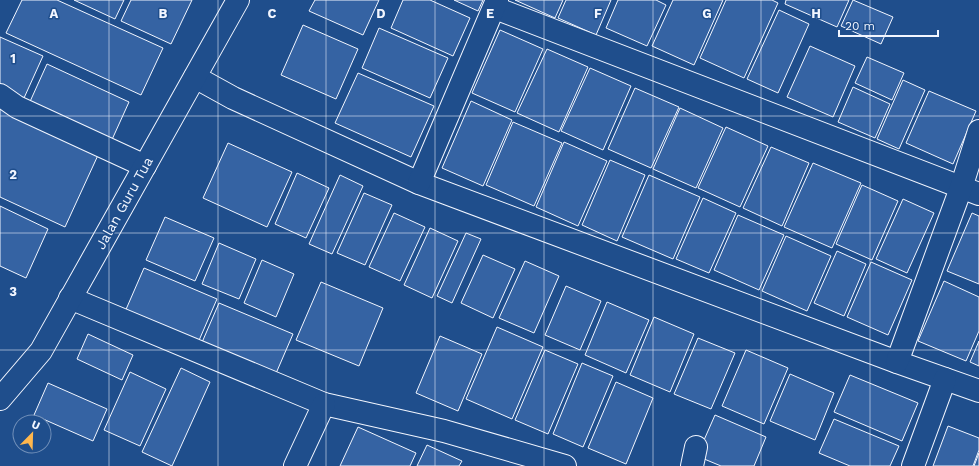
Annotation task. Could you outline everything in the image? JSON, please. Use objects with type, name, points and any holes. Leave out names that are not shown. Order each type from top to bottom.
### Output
[{"type":"street","name":"Jalan Guru Tua","points":[[0,398],[42,351],[70,298],[238,0]]},
{"type":"street","points":[[419,183],[496,4],[970,191]]},
{"type":"street","points":[[195,77],[233,98],[419,183],[897,362],[979,391]]},
{"type":"street","points":[[0,95],[17,107],[145,166]]},
{"type":"street","points":[[897,362],[970,191],[979,131]]},
{"type":"street","points":[[70,298],[324,404],[444,431],[564,466]]},
{"type":"street","points":[[913,466],[945,379]]},
{"type":"street","points":[[295,466],[324,404]]},
{"type":"building","points":[[22,0],[57,0],[163,48],[141,95],[6,33]]},
{"type":"building","points":[[74,0],[124,0],[115,19]]},
{"type":"building","points":[[131,0],[192,0],[171,44],[121,21]]},
{"type":"building","points":[[315,0],[379,0],[363,35],[309,11]]},
{"type":"building","points":[[403,0],[430,0],[470,18],[453,56],[391,28]]},
{"type":"building","points":[[454,0],[483,0],[478,11]]},
{"type":"building","points":[[515,0],[563,0],[555,18]]},
{"type":"building","points":[[566,0],[611,0],[596,35],[558,18]]},
{"type":"building","points":[[618,0],[656,0],[666,5],[647,46],[606,28]]},
{"type":"building","points":[[673,0],[723,0],[694,65],[652,46]]},
{"type":"building","points":[[726,0],[772,0],[778,3],[744,78],[700,58]]},
{"type":"building","points":[[786,0],[849,0],[837,27],[785,4]]},
{"type":"building","points":[[853,0],[893,17],[881,44],[841,26]]},
{"type":"building","points":[[779,10],[809,24],[778,93],[747,79]]},
{"type":"building","points":[[303,25],[358,49],[336,99],[281,75]]},
{"type":"building","points":[[379,28],[448,58],[430,98],[362,68]]},
{"type":"building","points":[[500,30],[543,49],[515,112],[472,93]]},
{"type":"building","points":[[0,37],[43,56],[24,98],[0,87]]},
{"type":"building","points":[[810,46],[855,66],[833,117],[787,97]]},
{"type":"building","points":[[547,49],[588,67],[559,132],[517,113]]},
{"type":"building","points":[[867,57],[904,73],[892,100],[855,83]]},
{"type":"building","points":[[47,64],[129,102],[110,144],[28,106]]},
{"type":"building","points":[[590,68],[631,86],[603,150],[561,131]]},
{"type":"building","points":[[358,73],[434,106],[411,157],[335,123]]},
{"type":"building","points":[[903,80],[925,90],[899,149],[877,139]]},
{"type":"building","points":[[853,87],[890,104],[875,138],[838,122]]},
{"type":"building","points":[[635,88],[679,107],[651,168],[608,149]]},
{"type":"building","points":[[929,91],[976,111],[953,164],[906,143]]},
{"type":"building","points":[[471,101],[512,120],[483,186],[442,168]]},
{"type":"building","points":[[0,107],[99,153],[65,227],[0,197]]},
{"type":"building","points":[[680,108],[723,128],[696,188],[653,169]]},
{"type":"building","points":[[513,122],[562,143],[534,206],[486,185]]},
{"type":"building","points":[[726,127],[768,146],[740,207],[698,188]]},
{"type":"building","points":[[564,142],[607,161],[578,226],[536,207]]},
{"type":"building","points":[[228,143],[292,172],[267,227],[203,198]]},
{"type":"building","points":[[771,147],[809,163],[782,226],[743,208]]},
{"type":"building","points":[[610,160],[645,175],[617,241],[582,225]]},
{"type":"building","points":[[813,163],[861,183],[832,248],[784,227]]},
{"type":"building","points":[[297,173],[329,188],[306,238],[275,224]]},
{"type":"building","points":[[340,175],[363,186],[332,254],[309,244]]},
{"type":"building","points":[[649,175],[700,197],[673,259],[622,237]]},
{"type":"building","points":[[862,185],[898,201],[872,260],[836,244]]},
{"type":"building","points":[[364,193],[392,205],[365,265],[337,253]]},
{"type":"building","points":[[703,198],[736,213],[709,273],[676,259]]},
{"type":"building","points":[[903,199],[934,213],[907,273],[876,259]]},
{"type":"building","points":[[0,206],[48,229],[26,278],[0,266]]},
{"type":"building","points":[[394,213],[425,227],[400,281],[369,267]]},
{"type":"building","points":[[972,213],[979,216],[979,284],[947,271]]},
{"type":"building","points":[[738,215],[784,235],[759,290],[714,270]]},
{"type":"building","points":[[165,217],[214,238],[195,281],[146,260]]},
{"type":"building","points":[[430,228],[458,241],[432,298],[404,285]]},
{"type":"building","points":[[466,233],[481,239],[452,303],[437,296]]},
{"type":"building","points":[[786,236],[831,256],[807,311],[762,291]]},
{"type":"building","points":[[219,243],[256,259],[239,299],[202,284]]},
{"type":"building","points":[[837,251],[866,264],[844,316],[814,303]]},
{"type":"building","points":[[483,255],[515,269],[493,318],[461,303]]},
{"type":"building","points":[[262,260],[294,274],[276,317],[244,303]]},
{"type":"building","points":[[525,261],[559,276],[534,333],[499,318]]},
{"type":"building","points":[[871,262],[912,280],[888,335],[847,317]]},
{"type":"building","points":[[144,268],[217,299],[197,345],[124,314]]},
{"type":"building","points":[[944,281],[979,297],[979,331],[966,361],[918,341]]},
{"type":"building","points":[[321,282],[383,308],[359,366],[296,340]]},
{"type":"building","points":[[566,286],[601,301],[580,350],[545,335]]},
{"type":"building","points":[[607,302],[649,320],[626,373],[585,355]]},
{"type":"building","points":[[219,303],[293,334],[274,378],[200,347]]},
{"type":"building","points":[[654,317],[694,334],[670,392],[630,375]]},
{"type":"building","points":[[497,327],[543,347],[512,419],[466,399]]},
{"type":"building","points":[[88,334],[133,355],[122,380],[77,359]]},
{"type":"building","points":[[440,336],[482,354],[458,411],[416,393]]},
{"type":"building","points":[[698,338],[735,353],[711,409],[674,394]]},
{"type":"building","points":[[979,341],[979,366],[970,362]]},
{"type":"building","points":[[545,350],[578,364],[548,434],[515,420]]},
{"type":"building","points":[[746,350],[788,368],[764,424],[722,406]]},
{"type":"building","points":[[582,363],[613,376],[583,447],[553,434]]},
{"type":"building","points":[[181,368],[210,382],[172,466],[142,452]]},
{"type":"building","points":[[130,372],[166,389],[140,446],[104,430]]},
{"type":"building","points":[[790,374],[834,393],[815,440],[770,421]]},
{"type":"building","points":[[850,375],[918,403],[902,441],[834,412]]},
{"type":"building","points":[[616,382],[653,398],[626,464],[588,448]]},
{"type":"building","points":[[48,383],[107,409],[93,441],[52,423],[52,414],[34,414]]},
{"type":"building","points":[[715,415],[766,437],[754,466],[721,466],[697,456]]},
{"type":"building","points":[[834,419],[899,446],[890,466],[850,466],[819,453]]},
{"type":"building","points":[[948,426],[979,438],[979,450],[973,466],[933,466]]},
{"type":"building","points":[[358,427],[416,453],[410,466],[340,466]]},
{"type":"building","points":[[427,445],[462,461],[459,466],[417,466]]},
{"type":"building","points":[[979,453],[979,466],[974,466]]}]
